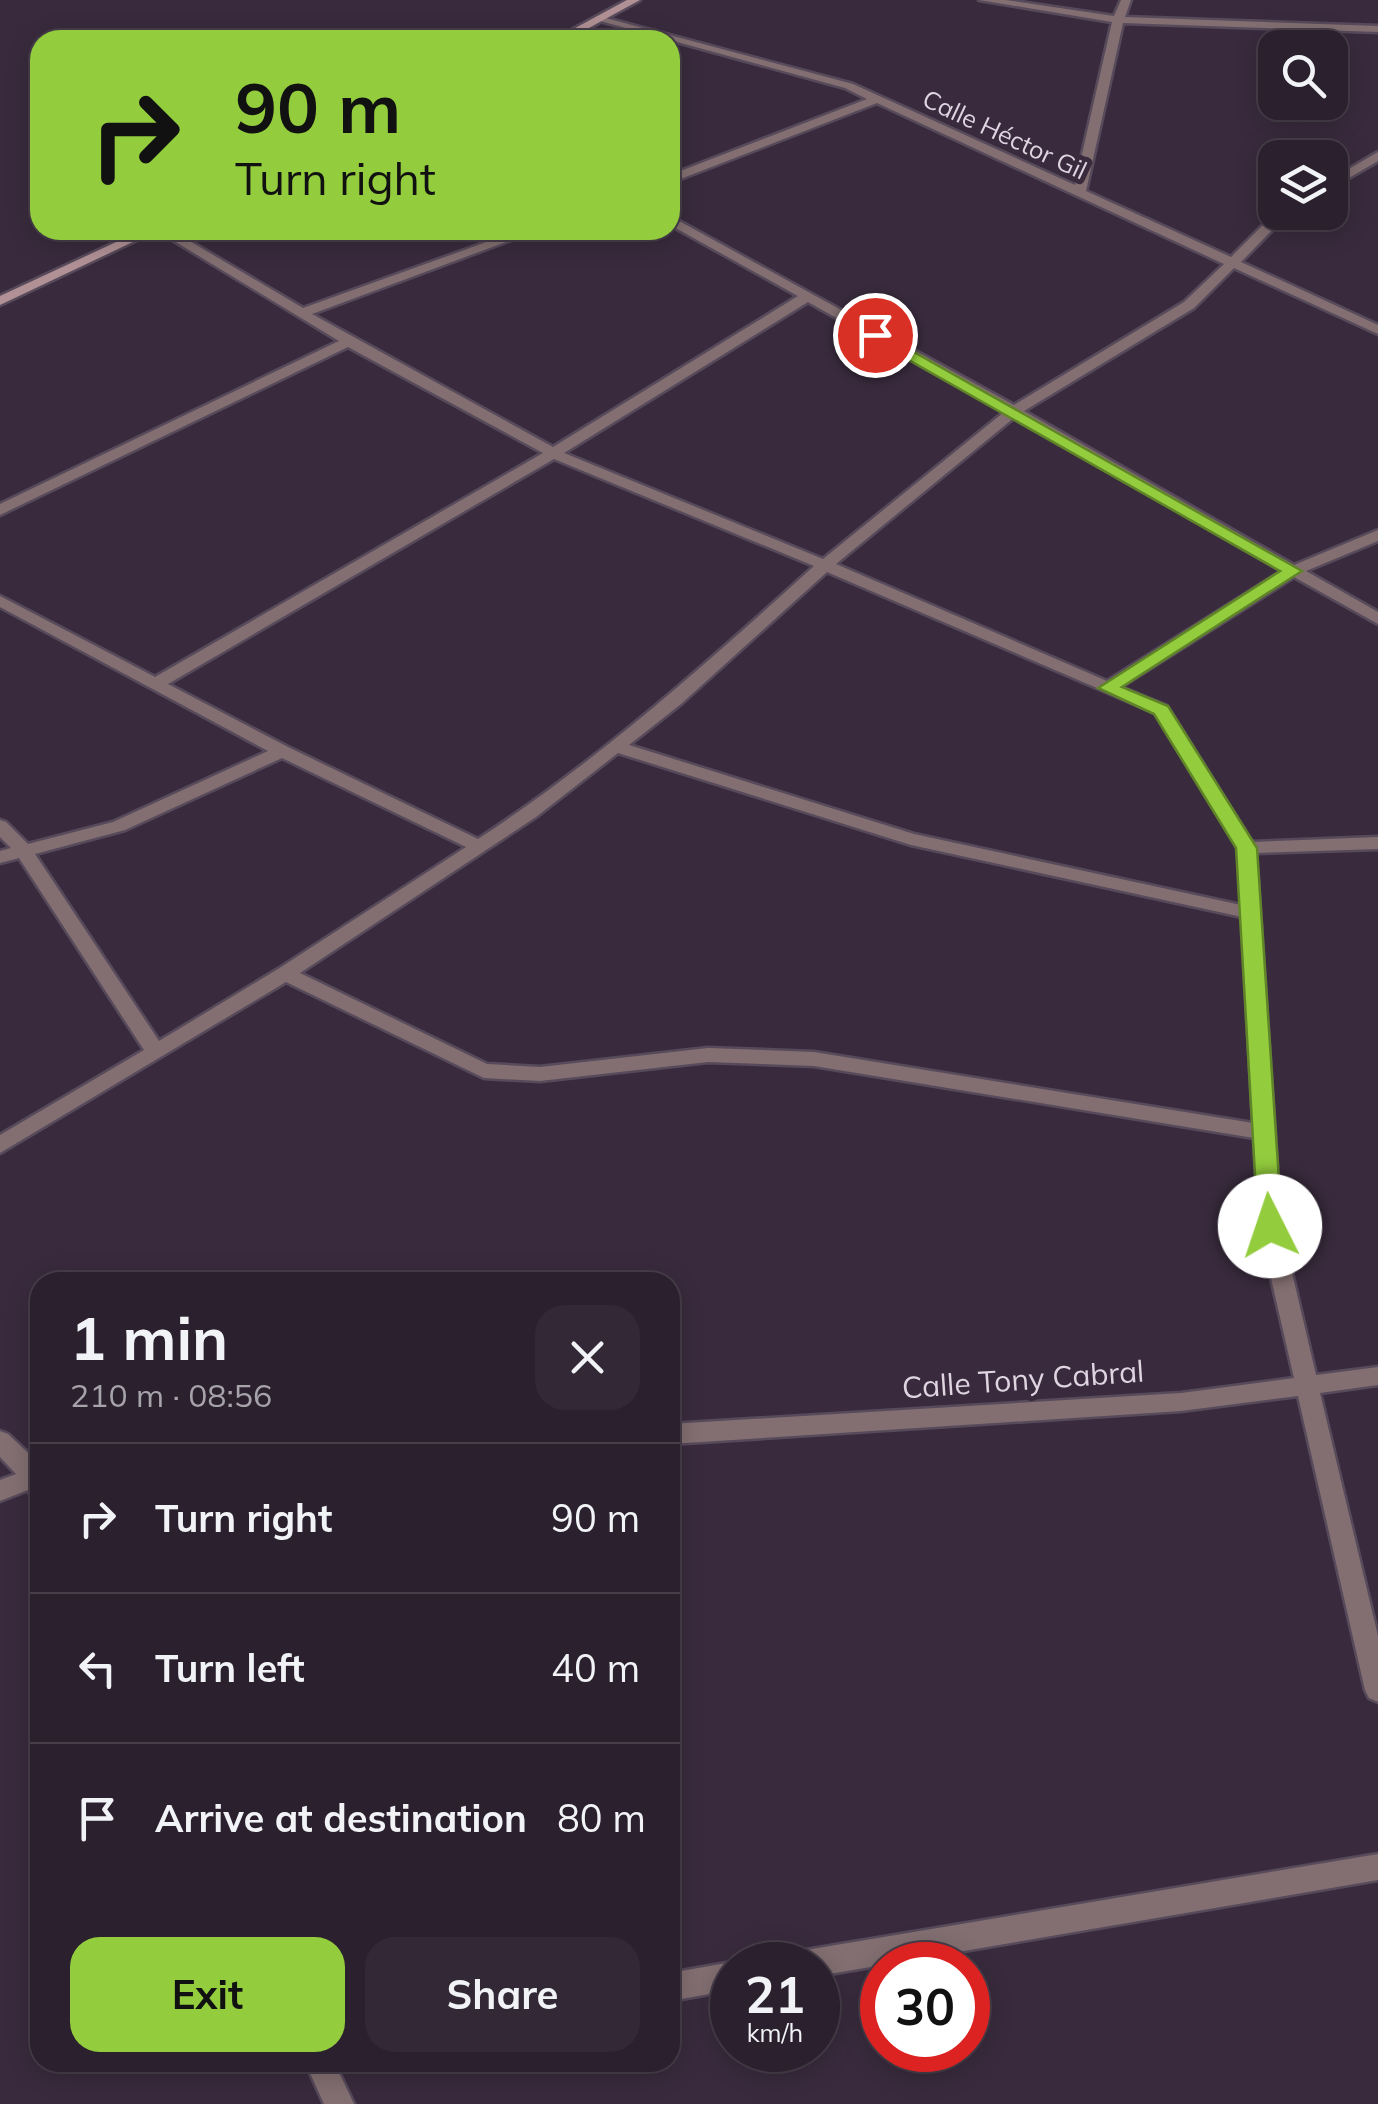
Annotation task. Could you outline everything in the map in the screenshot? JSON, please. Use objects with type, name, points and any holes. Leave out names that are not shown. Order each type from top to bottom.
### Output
[{"type":"street","points":[[578,30],[635,0]]},
{"type":"street","points":[[984,0],[1118,20],[1378,30]]},
{"type":"street","points":[[1079,193],[1118,20],[1126,0]]},
{"type":"street","name":"Calle Héctor Gil","points":[[598,19],[639,30]]},
{"type":"street","name":"Calle Héctor Gil","points":[[680,41],[849,86],[1378,330]]},
{"type":"street","points":[[680,176],[877,99]]},
{"type":"street","points":[[1348,174],[1378,156]]},
{"type":"street","points":[[680,226],[1378,620]]},
{"type":"street","points":[[0,1145],[285,974],[530,813],[675,700],[825,565],[1014,411],[1190,304],[1265,230]]},
{"type":"street","points":[[0,302],[131,240]]},
{"type":"street","points":[[179,240],[349,341],[554,453],[1161,710],[1247,848],[1270,1226],[1378,1690]]},
{"type":"street","points":[[301,312],[504,240]]},
{"type":"street","points":[[156,684],[554,453],[806,297]]},
{"type":"street","points":[[0,510],[349,341]]},
{"type":"street","points":[[1107,688],[1293,571],[1378,535]]},
{"type":"street","points":[[0,601],[282,752],[480,846]]},
{"type":"street","points":[[615,746],[910,839],[1250,913]]},
{"type":"street","points":[[0,857],[118,826],[282,752]]},
{"type":"street","points":[[0,826],[24,851],[155,1051]]},
{"type":"street","points":[[1247,848],[1378,843]]},
{"type":"street","points":[[285,974],[484,1071],[540,1074],[708,1054],[814,1060],[1264,1132]]},
{"type":"street","name":"Calle Tony Cabral","points":[[680,1433],[1182,1402],[1378,1376]]},
{"type":"street","points":[[0,1440],[30,1472]]},
{"type":"street","points":[[0,1492],[30,1482]]},
{"type":"street","points":[[840,1958],[1378,1868]]},
{"type":"street","points":[[680,1984],[710,1980]]},
{"type":"street","points":[[324,2072],[339,2104]]},
{"type":"route","points":[[875,335],[1293,571],[1107,688],[1161,710],[1247,848],[1270,1226]]}]
